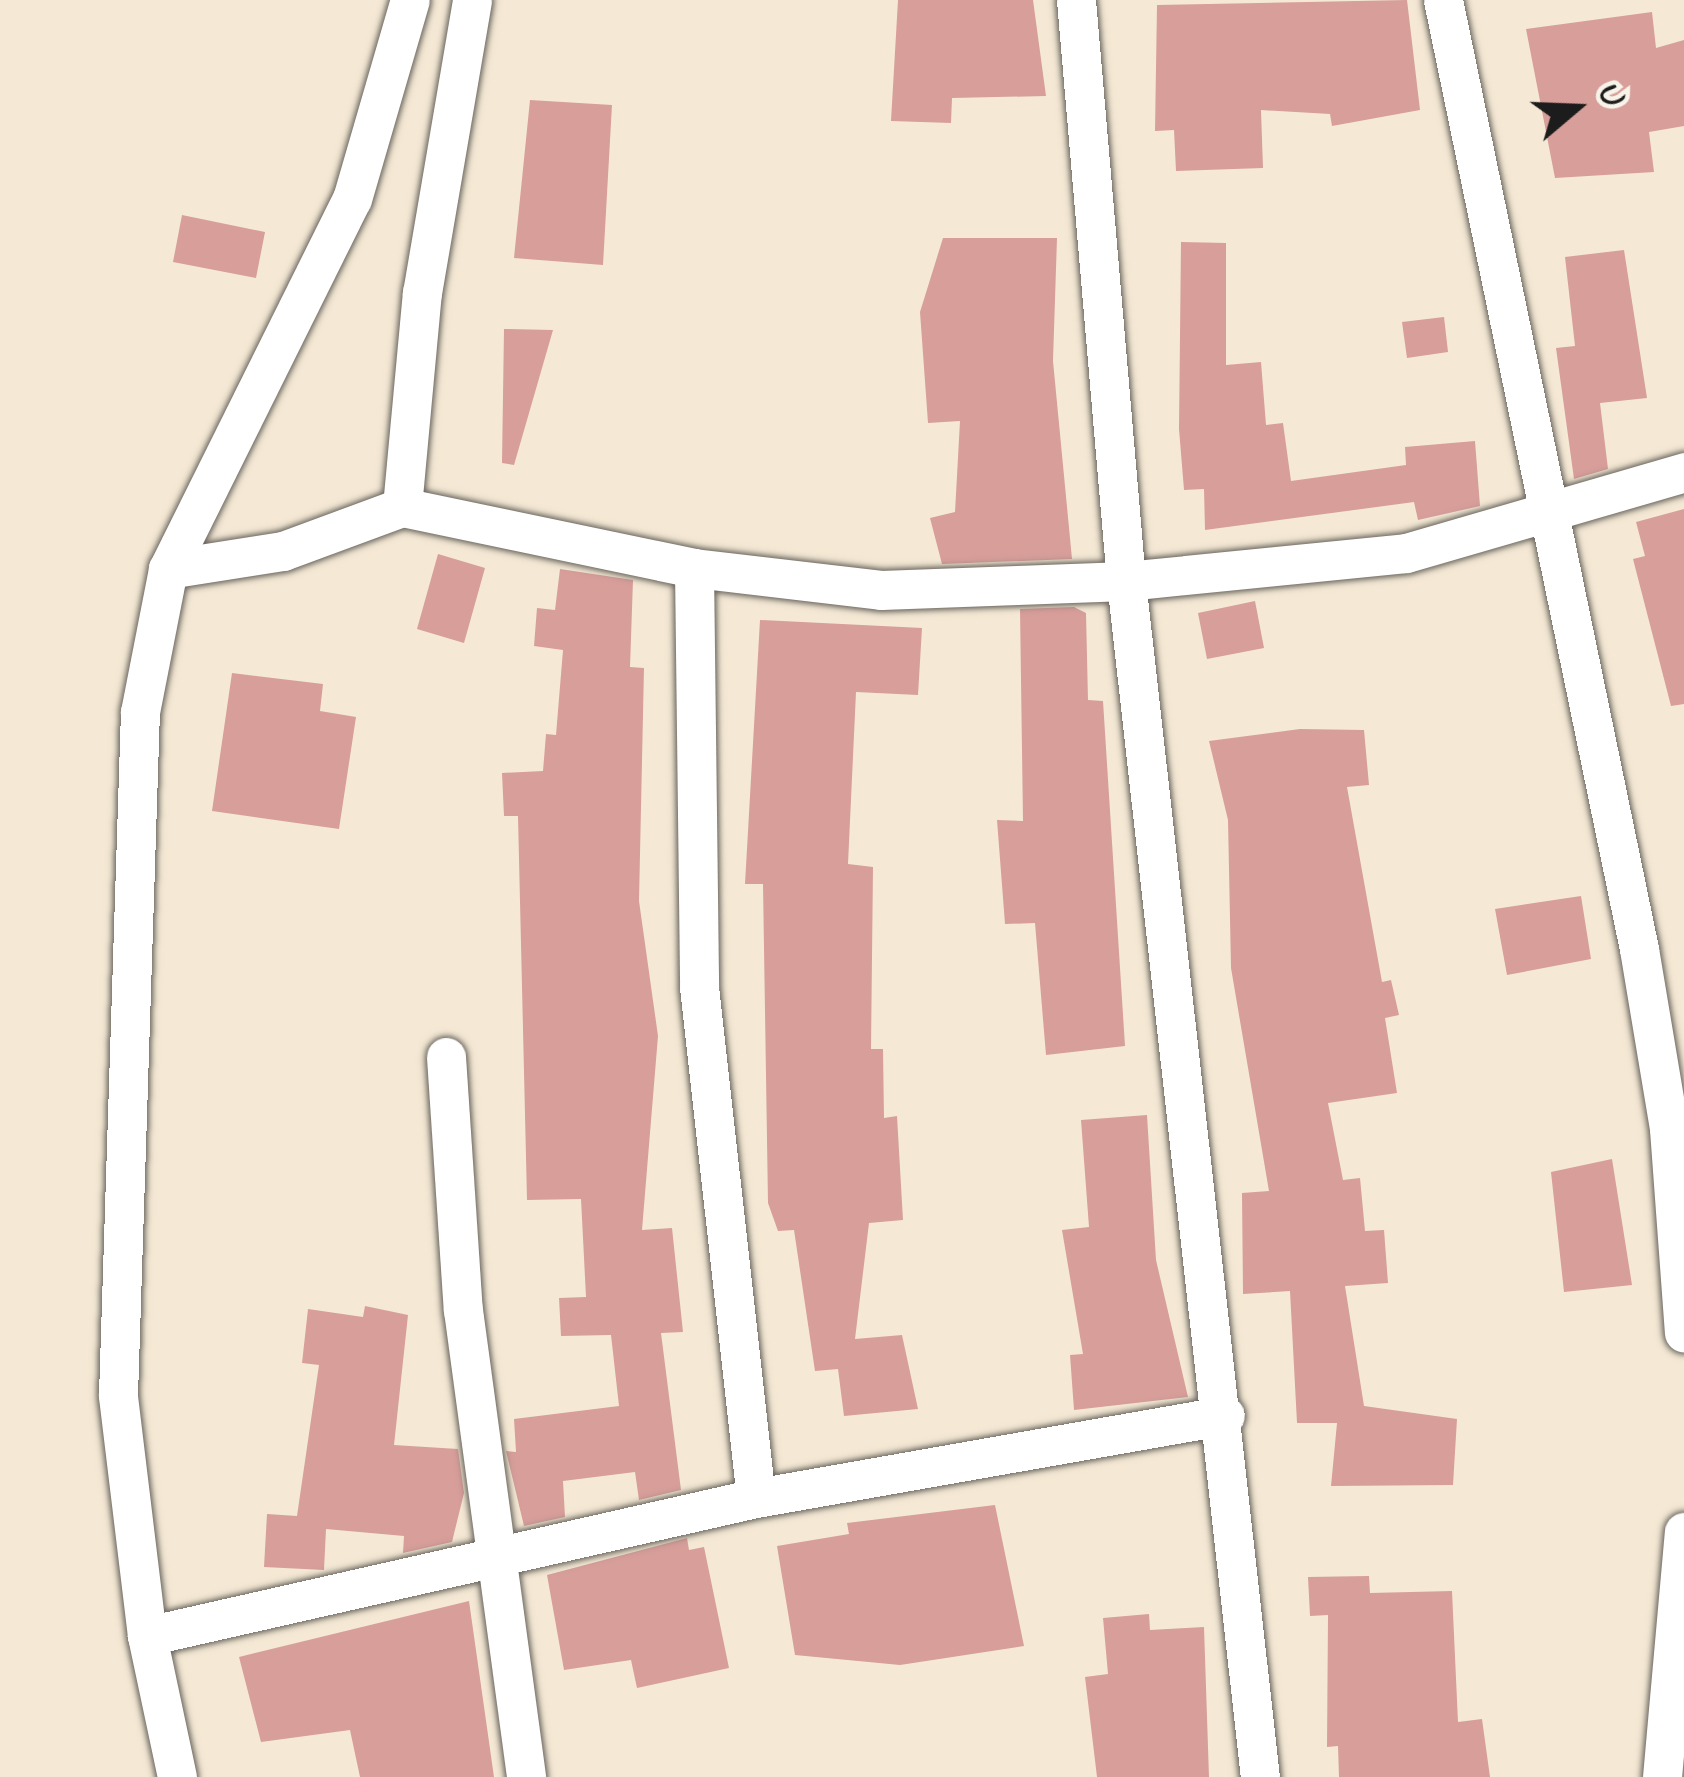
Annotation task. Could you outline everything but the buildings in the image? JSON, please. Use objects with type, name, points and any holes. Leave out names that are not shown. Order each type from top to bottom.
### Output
[{"type":"street","points":[[178,1777],[147,1636],[118,1395],[140,712],[168,568],[352,199],[410,0]]},
{"type":"street","points":[[402,507],[422,293],[472,0]]},
{"type":"street","points":[[1076,0],[1126,581],[1225,1415],[1260,1777]]},
{"type":"street","points":[[1443,0],[1545,515],[1639,949],[1682,1238],[1684,1332]]},
{"type":"street","points":[[168,568],[283,550],[402,507],[694,568],[921,591],[1126,581],[1406,554],[1684,472]]},
{"type":"street","points":[[694,568],[699,987],[756,1498]]},
{"type":"street","points":[[446,1058],[493,1560],[526,1777]]},
{"type":"street","points":[[147,1636],[756,1498],[1225,1415]]},
{"type":"street","points":[[1662,1777],[1684,1532]]}]
